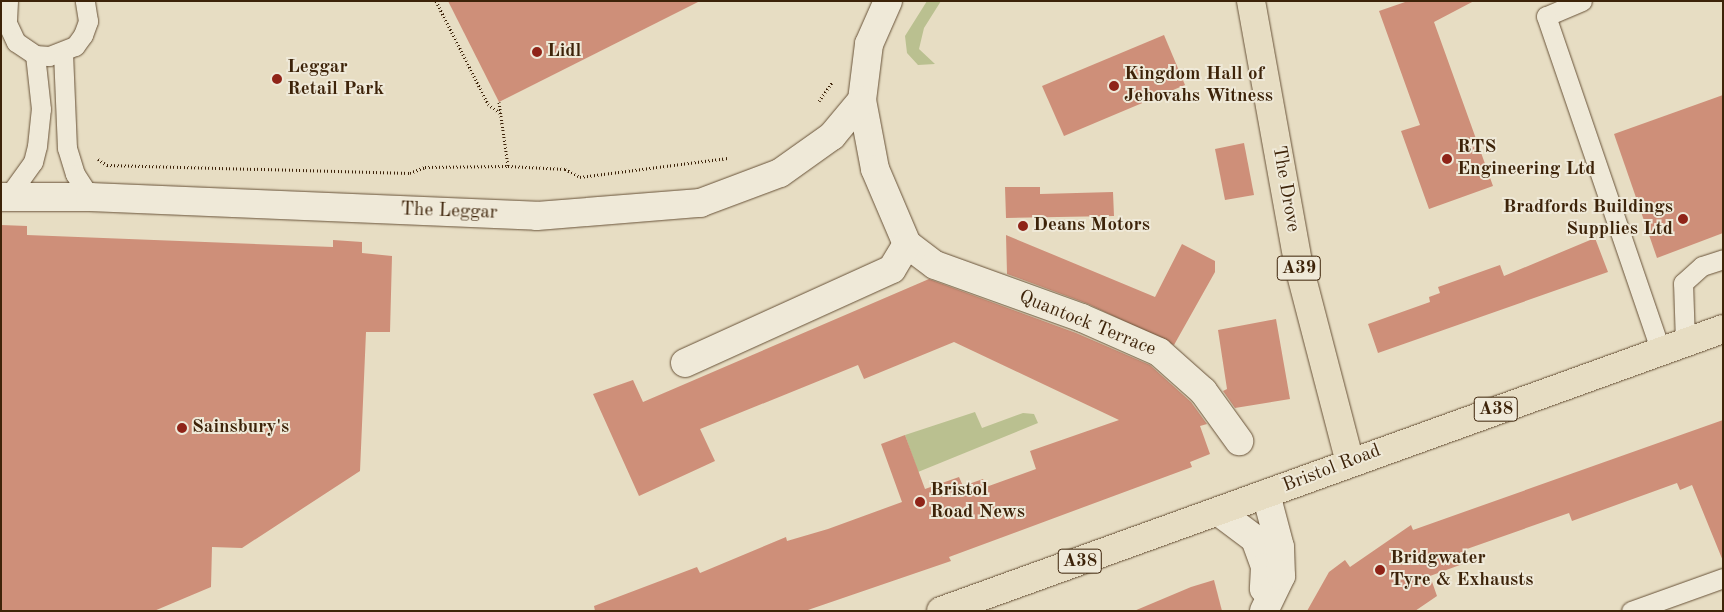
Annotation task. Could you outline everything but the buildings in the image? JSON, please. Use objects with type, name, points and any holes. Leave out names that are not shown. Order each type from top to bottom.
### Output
[{"type":"main road","name":"The Drove","points":[[1251,1],[1298,262],[1350,462]]},
{"type":"main road","name":"Bristol Road","points":[[941,611],[1723,329]]},
{"type":"street","name":"Quantock Terrace","points":[[888,1],[869,44],[862,100],[875,170],[907,244],[935,265],[1082,318],[1159,352],[1203,391],[1239,441]]},
{"type":"street","name":"The Leggar","points":[[4,198],[90,197],[537,216],[700,203],[780,173],[832,136],[862,100]]},
{"type":"street","points":[[685,363],[892,269],[907,244]]},
{"type":"street","points":[[1264,611],[1280,576],[1280,547],[1266,494]]},
{"type":"street","points":[[1219,512],[1240,525],[1261,552],[1266,567],[1264,611]]},
{"type":"lane","points":[[4,198],[32,162],[37,146],[40,109],[35,55],[10,32],[8,1]]},
{"type":"lane","points":[[35,55],[63,53],[83,34],[88,21],[85,1]]},
{"type":"lane","points":[[1582,1],[1546,16],[1673,347]]},
{"type":"lane","points":[[63,53],[67,148],[75,174],[90,197]]},
{"type":"lane","points":[[1673,347],[1684,283],[1702,266],[1723,258]]},
{"type":"lane","points":[[1631,611],[1723,578]]},
{"type":"path","points":[[436,1],[488,104],[500,114]]},
{"type":"path","points":[[817,104],[839,72]]},
{"type":"path","points":[[499,102],[508,166]]},
{"type":"path","points":[[94,156],[108,165],[410,173],[425,167],[508,166],[565,169],[580,177],[739,155]]},
{"type":"green space","points":[[927,1],[941,1],[924,28],[919,49],[935,64],[918,65],[907,53],[905,36]]},
{"type":"green space","points":[[975,412],[982,428],[1023,413],[1034,414],[1038,423],[918,472],[905,435]]},
{"type":"place","name":"Lidl","points":[[537,52]]},
{"type":"place","name":"Leggar Retail Park","points":[[277,79]]},
{"type":"place","name":"Kingdom Hall of Jehovahs Witness","points":[[1114,86]]},
{"type":"place","name":"RTS Engineering Ltd","points":[[1447,159]]},
{"type":"place","name":"Bradfords Buildings Supplies Ltd","points":[[1683,219]]},
{"type":"place","name":"Deans Motors","points":[[1023,226]]},
{"type":"place","name":"Sainsbury's","points":[[182,428]]},
{"type":"place","name":"Bristol Road News","points":[[920,502]]},
{"type":"place","name":"Bridgwater Tyre & Exhausts","points":[[1380,570]]}]
